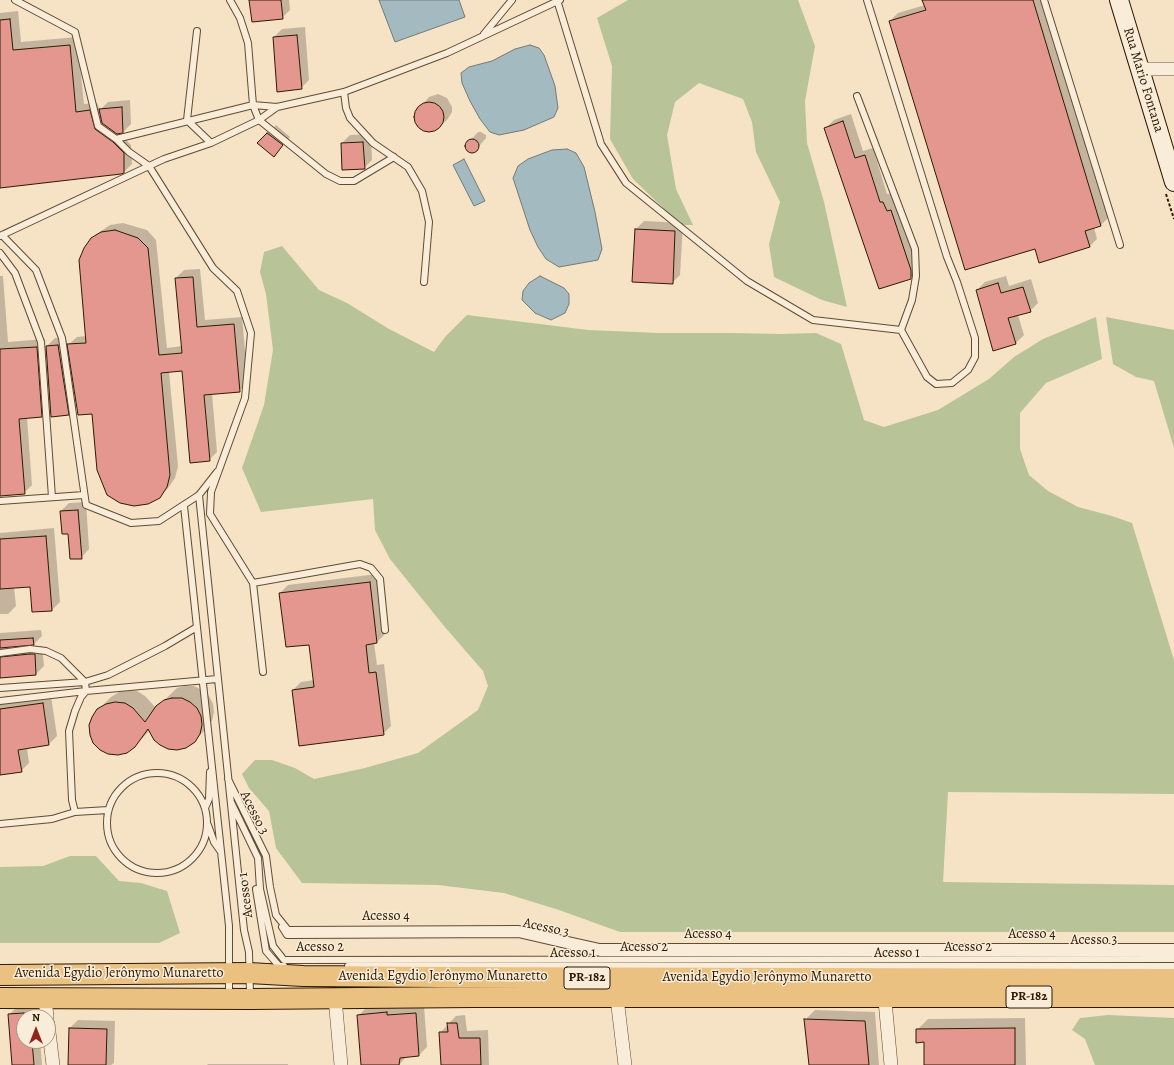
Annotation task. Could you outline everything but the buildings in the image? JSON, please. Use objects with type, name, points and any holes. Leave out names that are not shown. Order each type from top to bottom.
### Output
[{"type":"main road","name":"Avenida Egydio Jerônymo Munaretto","points":[[0,975],[249,973],[303,976],[437,977],[1174,997]]},
{"type":"main road","points":[[437,977],[437,998]]},
{"type":"main road","name":"Avenida Egydio Jerônymo Munaretto","points":[[0,998],[46,1007],[229,999],[617,998],[1174,979]]},
{"type":"street","name":"Rua Mario Fontana","points":[[1119,0],[1174,182]]},
{"type":"street","points":[[1140,69],[1174,69]]},
{"type":"street","points":[[884,988],[891,1065]]},
{"type":"street","points":[[335,998],[341,1065]]},
{"type":"street","points":[[617,998],[625,1065]]},
{"type":"street","points":[[51,1049],[53,1065]]},
{"type":"lane","points":[[15,0],[75,32],[98,126],[116,139],[129,152],[149,166],[213,268],[237,291],[251,334],[245,398],[211,492],[210,514],[253,583],[263,672]]},
{"type":"lane","points":[[230,0],[240,18],[248,43],[253,105],[259,120],[326,174],[340,181],[354,181],[394,157]]},
{"type":"lane","points":[[483,36],[512,0]]},
{"type":"lane","points":[[116,139],[253,105],[277,107],[344,92],[447,53],[558,0],[601,144],[626,183],[747,281],[813,320],[901,330]]},
{"type":"lane","points":[[857,96],[915,250],[916,276],[912,300],[901,330],[927,377],[936,384],[952,383],[968,370],[975,357],[975,338],[957,282],[947,257],[867,0]]},
{"type":"lane","points":[[1044,0],[1120,245]]},
{"type":"lane","points":[[197,31],[188,120],[211,144]]},
{"type":"lane","points":[[344,92],[346,108],[350,118],[373,142],[408,167],[422,191],[429,222],[424,282]]},
{"type":"lane","points":[[220,468],[199,495],[159,521],[130,523],[86,505],[62,338],[36,270],[1,236],[164,159],[211,144],[259,120],[277,107]]},
{"type":"lane","points":[[0,253],[16,273],[41,342],[52,497]]},
{"type":"lane","points":[[0,500],[84,494]]},
{"type":"lane","points":[[199,495],[244,930],[249,952],[251,999]]},
{"type":"lane","points":[[184,506],[229,926],[229,999]]},
{"type":"lane","points":[[253,583],[360,564],[371,568],[380,579],[385,630]]},
{"type":"lane","points":[[0,688],[85,682],[108,675],[165,646],[197,627]]},
{"type":"lane","points":[[0,653],[30,649],[46,651],[61,658],[85,682],[86,691],[81,697],[69,731],[72,800],[75,812]]},
{"type":"lane","points":[[0,701],[86,691],[217,679]]},
{"type":"lane","points":[[205,808],[209,799],[211,757]]},
{"type":"lane","points":[[208,825],[204,842],[194,857],[175,871],[157,874],[140,871],[124,863],[116,854],[108,839],[106,821],[109,804],[119,789],[140,775],[158,773],[175,776],[190,785],[201,799],[205,808],[208,825],[214,842],[221,853]]},
{"type":"lane","name":"Acesso 4","points":[[228,779],[266,856],[270,887],[276,915],[288,930],[518,929],[599,947],[1174,947]]},
{"type":"lane","name":"Acesso 3","points":[[229,790],[263,857],[268,897],[274,918],[288,935],[519,934],[601,953],[1174,953]]},
{"type":"lane","name":"Acesso 2","points":[[231,802],[258,858],[260,889],[273,946],[284,960],[1174,960]]},
{"type":"lane","points":[[0,824],[52,819],[75,812],[108,810]]},
{"type":"lane","name":"Acesso 1","points":[[232,813],[254,859],[256,892],[266,951],[279,966],[1174,966]]},
{"type":"green space","points":[[628,0],[798,0],[815,46],[805,101],[807,143],[824,202],[847,307],[822,300],[774,277],[769,244],[780,202],[756,152],[752,122],[743,99],[699,83],[675,102],[667,135],[676,189],[693,225],[681,225],[633,179],[610,139],[612,66],[597,18]]},
{"type":"green space","points":[[282,246],[319,290],[347,303],[389,329],[434,352],[445,337],[467,315],[588,330],[659,333],[816,333],[841,344],[864,420],[884,427],[938,410],[989,379],[1014,357],[1043,339],[1096,317],[1102,359],[1046,383],[1020,413],[1020,449],[1029,475],[1048,491],[1078,507],[1132,523],[1174,660],[1174,794],[948,792],[943,882],[1174,885],[1174,932],[620,932],[559,910],[504,893],[438,885],[302,883],[276,848],[269,811],[249,788],[242,774],[255,760],[272,760],[295,768],[314,779],[365,768],[418,753],[478,710],[488,686],[483,671],[444,626],[390,559],[375,530],[373,499],[261,512],[242,468],[264,405],[273,350],[266,294],[260,272],[264,252]]},
{"type":"green space","points":[[1106,317],[1174,330],[1174,448],[1154,381],[1136,377],[1113,364]]},
{"type":"green space","points":[[70,856],[96,856],[119,881],[141,883],[167,891],[180,933],[159,943],[0,943],[0,867],[43,866]]},
{"type":"green space","points":[[1108,1015],[1174,1018],[1174,1065],[1095,1065],[1085,1039],[1072,1030],[1080,1018]]},
{"type":"water","points":[[379,0],[459,0],[465,17],[395,42]]},
{"type":"water","points":[[530,45],[539,48],[544,55],[555,86],[558,108],[554,117],[524,130],[499,135],[490,132],[480,119],[470,101],[462,83],[461,73],[469,67],[492,61],[515,49]]},
{"type":"water","points":[[567,149],[576,153],[584,167],[602,249],[598,260],[559,267],[546,259],[538,247],[530,230],[513,178],[518,166],[528,159],[552,150]]},
{"type":"water","points":[[464,159],[485,201],[474,206],[453,165]]},
{"type":"water","points":[[540,276],[564,288],[569,294],[569,304],[565,313],[551,320],[535,313],[522,300],[523,291],[529,283]]}]
